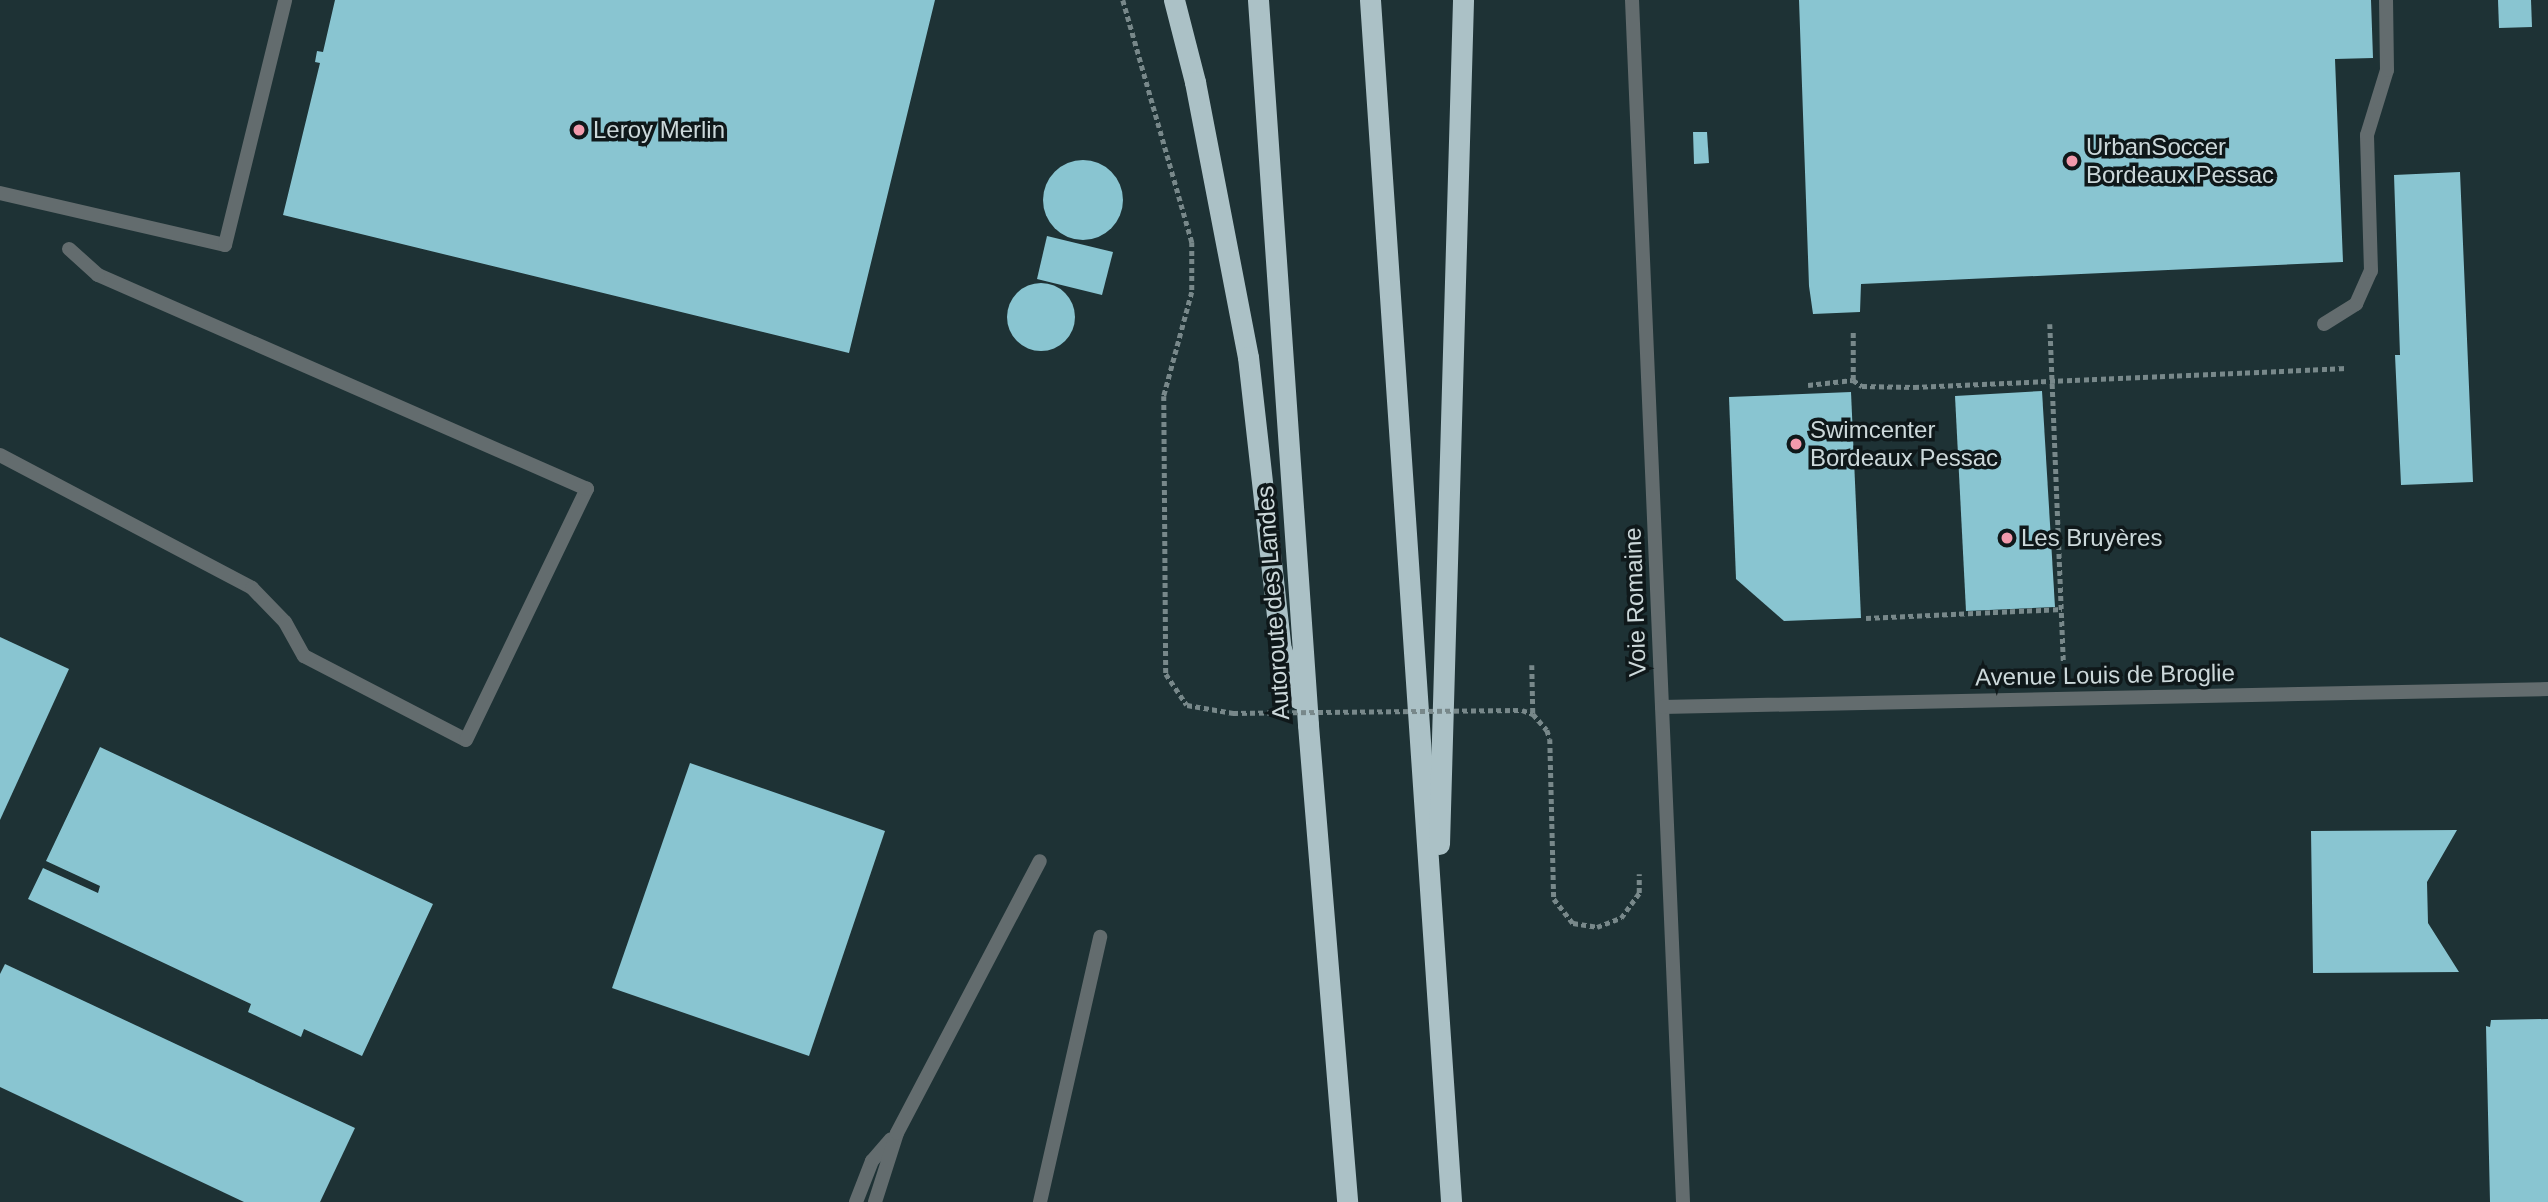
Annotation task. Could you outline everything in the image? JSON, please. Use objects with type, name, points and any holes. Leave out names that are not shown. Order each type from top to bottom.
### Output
[{"type":"highway","points":[[1174,0],[1195,82],[1248,357],[1281,649],[1308,725]]},
{"type":"highway","name":"Autoroute des Landes","points":[[1258,0],[1308,725],[1347,1202]]},
{"type":"highway","points":[[1370,0],[1451,1202]]},
{"type":"highway","points":[[1436,976],[1463,0]]},
{"type":"street","points":[[0,193],[225,245],[285,0]]},
{"type":"street","name":"Voie Romaine","points":[[1632,0],[1683,1202]]},
{"type":"street","points":[[2324,324],[2356,304],[2371,271],[2367,135],[2387,70],[2386,0]]},
{"type":"street","points":[[0,455],[252,588],[285,622],[304,656],[466,740],[587,489],[99,275],[69,249]]},
{"type":"street","name":"Avenue Louis de Broglie","points":[[1662,707],[2548,689]]},
{"type":"street","points":[[874,1202],[897,1133],[1040,861]]},
{"type":"street","points":[[1040,1202],[1100,937]]},
{"type":"street","points":[[856,1202],[872,1161],[897,1133]]},
{"type":"path","points":[[1123,0],[1192,242],[1192,292],[1164,396],[1166,674],[1187,705],[1233,713],[1522,710],[1533,714],[1547,730],[1550,739],[1554,899],[1573,923],[1597,927],[1621,918],[1639,893],[1638,866]]},
{"type":"path","points":[[2050,324],[2064,670]]},
{"type":"path","points":[[1853,331],[1853,380]]},
{"type":"path","points":[[1808,385],[1853,380],[1862,386],[2052,382],[2347,368]]},
{"type":"path","points":[[1866,618],[2062,609]]},
{"type":"path","points":[[1532,665],[1533,714]]},
{"type":"building","name":"Leroy Merlin","points":[[335,0],[935,0],[849,353],[283,215],[320,63],[315,62],[317,51],[323,52]]},
{"type":"building","name":"UrbanSoccer Bordeaux Pessac","points":[[1799,0],[2371,0],[2373,58],[2335,59],[2343,262],[1861,284],[1860,312],[1813,314],[1809,286]]},
{"type":"building","points":[[2498,0],[2531,0],[2532,27],[2499,28]]},
{"type":"building","points":[[1693,132],[1707,132],[1709,163],[1694,164]]},
{"type":"building","points":[[1083,160],[1098,163],[1111,172],[1120,185],[1123,200],[1120,215],[1111,228],[1098,237],[1083,240],[1068,237],[1055,228],[1046,215],[1043,200],[1046,185],[1055,172],[1068,163]]},
{"type":"building","points":[[2460,172],[2473,482],[2401,485],[2395,355],[2400,355],[2394,175]]},
{"type":"building","points":[[1047,236],[1113,252],[1102,295],[1037,279]]},
{"type":"building","points":[[1041,283],[1054,286],[1065,293],[1072,304],[1075,317],[1072,330],[1065,341],[1054,348],[1041,351],[1028,348],[1017,341],[1010,330],[1007,317],[1010,304],[1017,293],[1028,286]]},
{"type":"building","name":"Les Bruyères","points":[[2042,391],[2055,607],[1966,611],[1955,396]]},
{"type":"building","points":[[1851,392],[1861,618],[1784,621],[1736,579],[1729,397]]},
{"type":"building","points":[[0,637],[69,669],[0,820]]},
{"type":"building","points":[[100,747],[433,904],[362,1056],[304,1029],[301,1037],[248,1012],[251,1004],[28,899],[43,868],[98,893],[100,886],[46,861]]},
{"type":"building","points":[[690,763],[885,831],[809,1056],[612,988]]},
{"type":"building","points":[[2457,830],[2427,882],[2428,923],[2459,972],[2313,973],[2311,831]]},
{"type":"building","points":[[5,964],[355,1128],[320,1202],[244,1202],[0,1087],[0,974]]},
{"type":"building","points":[[2548,1019],[2548,1202],[2490,1202],[2486,1026],[2490,1027],[2491,1020]]},
{"type":"place","name":"Leroy Merlin","points":[[579,130]]},
{"type":"place","name":"UrbanSoccer Bordeaux Pessac","points":[[2072,161]]},
{"type":"place","name":"Swimcenter Bordeaux Pessac","points":[[1796,444]]},
{"type":"place","name":"Les Bruyères","points":[[2007,538]]}]
